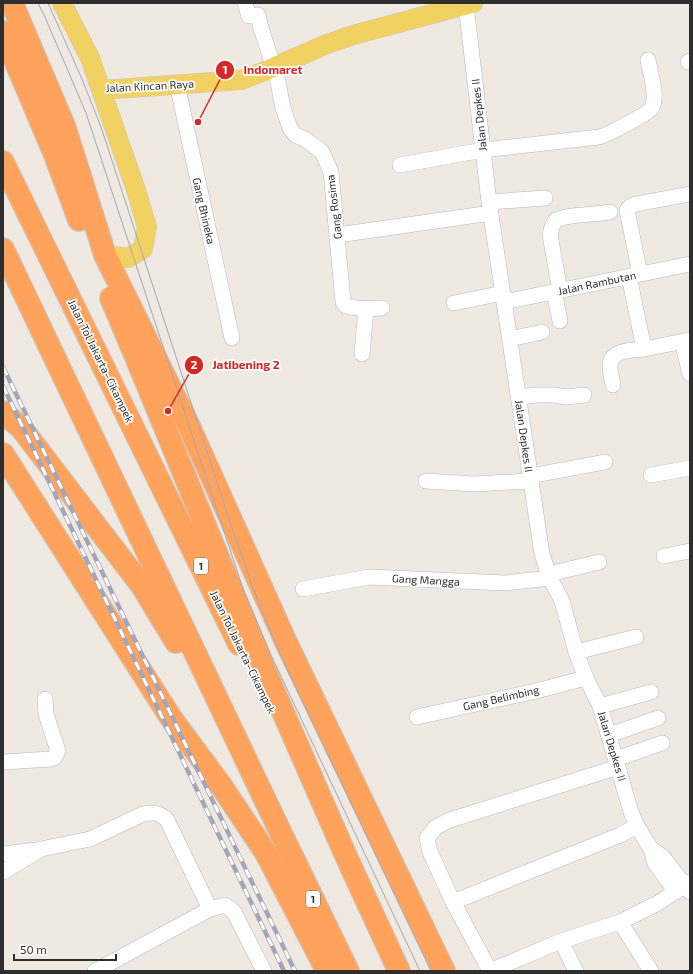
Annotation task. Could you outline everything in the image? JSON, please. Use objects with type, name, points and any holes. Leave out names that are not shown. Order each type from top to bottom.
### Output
[{"type":"highway","points":[[12,3],[65,128],[105,255],[189,426],[285,640],[444,971]]},
{"type":"highway","points":[[3,32],[55,155],[90,250],[138,362],[262,664],[398,971]]},
{"type":"highway","name":"Jalan Tol Jakarta–Cikampek","points":[[3,162],[398,971]]},
{"type":"highway","name":"1","points":[[3,249],[348,971]]},
{"type":"highway","points":[[3,412],[22,429],[142,586],[198,677],[278,827]]},
{"type":"highway","points":[[3,454],[171,718],[220,784],[266,853],[327,971]]},
{"type":"main road","name":"Jalan Kincan Raya","points":[[62,3],[90,58],[102,90],[241,80],[254,76],[273,63],[431,8],[469,4]]},
{"type":"main road","points":[[102,90],[147,227],[143,249],[128,258],[105,255]]},
{"type":"street","name":"Gang Rosima","points":[[245,3],[249,16],[258,15],[273,63],[283,108],[290,128],[294,135],[305,139],[322,152],[327,162],[330,172],[338,235],[344,302],[346,306],[366,309],[382,308]]},
{"type":"street","name":"Jalan Depkes II","points":[[469,4],[490,208],[542,554],[549,576],[562,601],[576,652],[586,678],[600,706],[636,826],[651,849],[663,857],[685,888]]},
{"type":"street","points":[[400,165],[483,150],[598,137],[644,114],[651,108],[654,99],[653,83],[648,60]]},
{"type":"street","name":"Gang Bhineka","points":[[177,84],[232,338]]},
{"type":"street","points":[[644,349],[627,210],[636,204],[690,194]]},
{"type":"street","points":[[338,235],[545,198]]},
{"type":"street","points":[[560,321],[550,239],[551,228],[555,222],[564,218],[610,212]]},
{"type":"street","name":"Jalan Rambutan","points":[[454,303],[557,292],[690,264]]},
{"type":"street","points":[[362,354],[366,309]]},
{"type":"street","points":[[510,339],[542,332]]},
{"type":"street","points":[[613,385],[610,366],[611,360],[614,356],[621,352],[644,349],[686,340],[690,374]]},
{"type":"street","points":[[519,397],[542,395],[567,397],[584,396]]},
{"type":"street","points":[[426,481],[474,484],[530,479],[605,462]]},
{"type":"street","points":[[652,475],[690,468]]},
{"type":"street","points":[[664,556],[690,551]]},
{"type":"street","name":"Gang Mangga","points":[[303,589],[369,577],[505,583],[549,576],[599,562]]},
{"type":"street","points":[[576,652],[636,637]]},
{"type":"street","name":"Gang Belimbing","points":[[416,717],[536,691],[586,678]]},
{"type":"street","points":[[600,706],[651,692]]},
{"type":"street","points":[[3,762],[51,759],[55,756],[58,751],[46,714],[45,699]]},
{"type":"street","points":[[608,734],[658,718]]},
{"type":"street","points":[[662,743],[617,763],[450,820],[436,827],[427,838],[430,852],[453,902],[490,971],[561,942],[620,922],[685,888]]},
{"type":"street","points":[[3,854],[41,849],[90,839],[143,814],[152,812],[160,814],[167,820],[210,909]]},
{"type":"street","points":[[453,902],[620,835],[636,826]]},
{"type":"street","points":[[3,872],[41,849]]},
{"type":"street","points":[[95,971],[210,909],[225,905],[234,912],[264,971]]},
{"type":"street","points":[[620,922],[651,971]]},
{"type":"street","points":[[561,942],[576,971]]},
{"type":"tram line","points":[[38,3],[86,113],[243,589],[271,655],[420,971]]},
{"type":"tram line","points":[[48,3],[82,79],[101,127],[252,585],[278,650],[431,971]]},
{"type":"railway","points":[[3,367],[295,971]]},
{"type":"railway","points":[[3,386],[284,971]]},
{"type":"place","name":"Indomaret","points":[[198,122]]},
{"type":"place","name":"Jatibening 2","points":[[168,411]]}]
